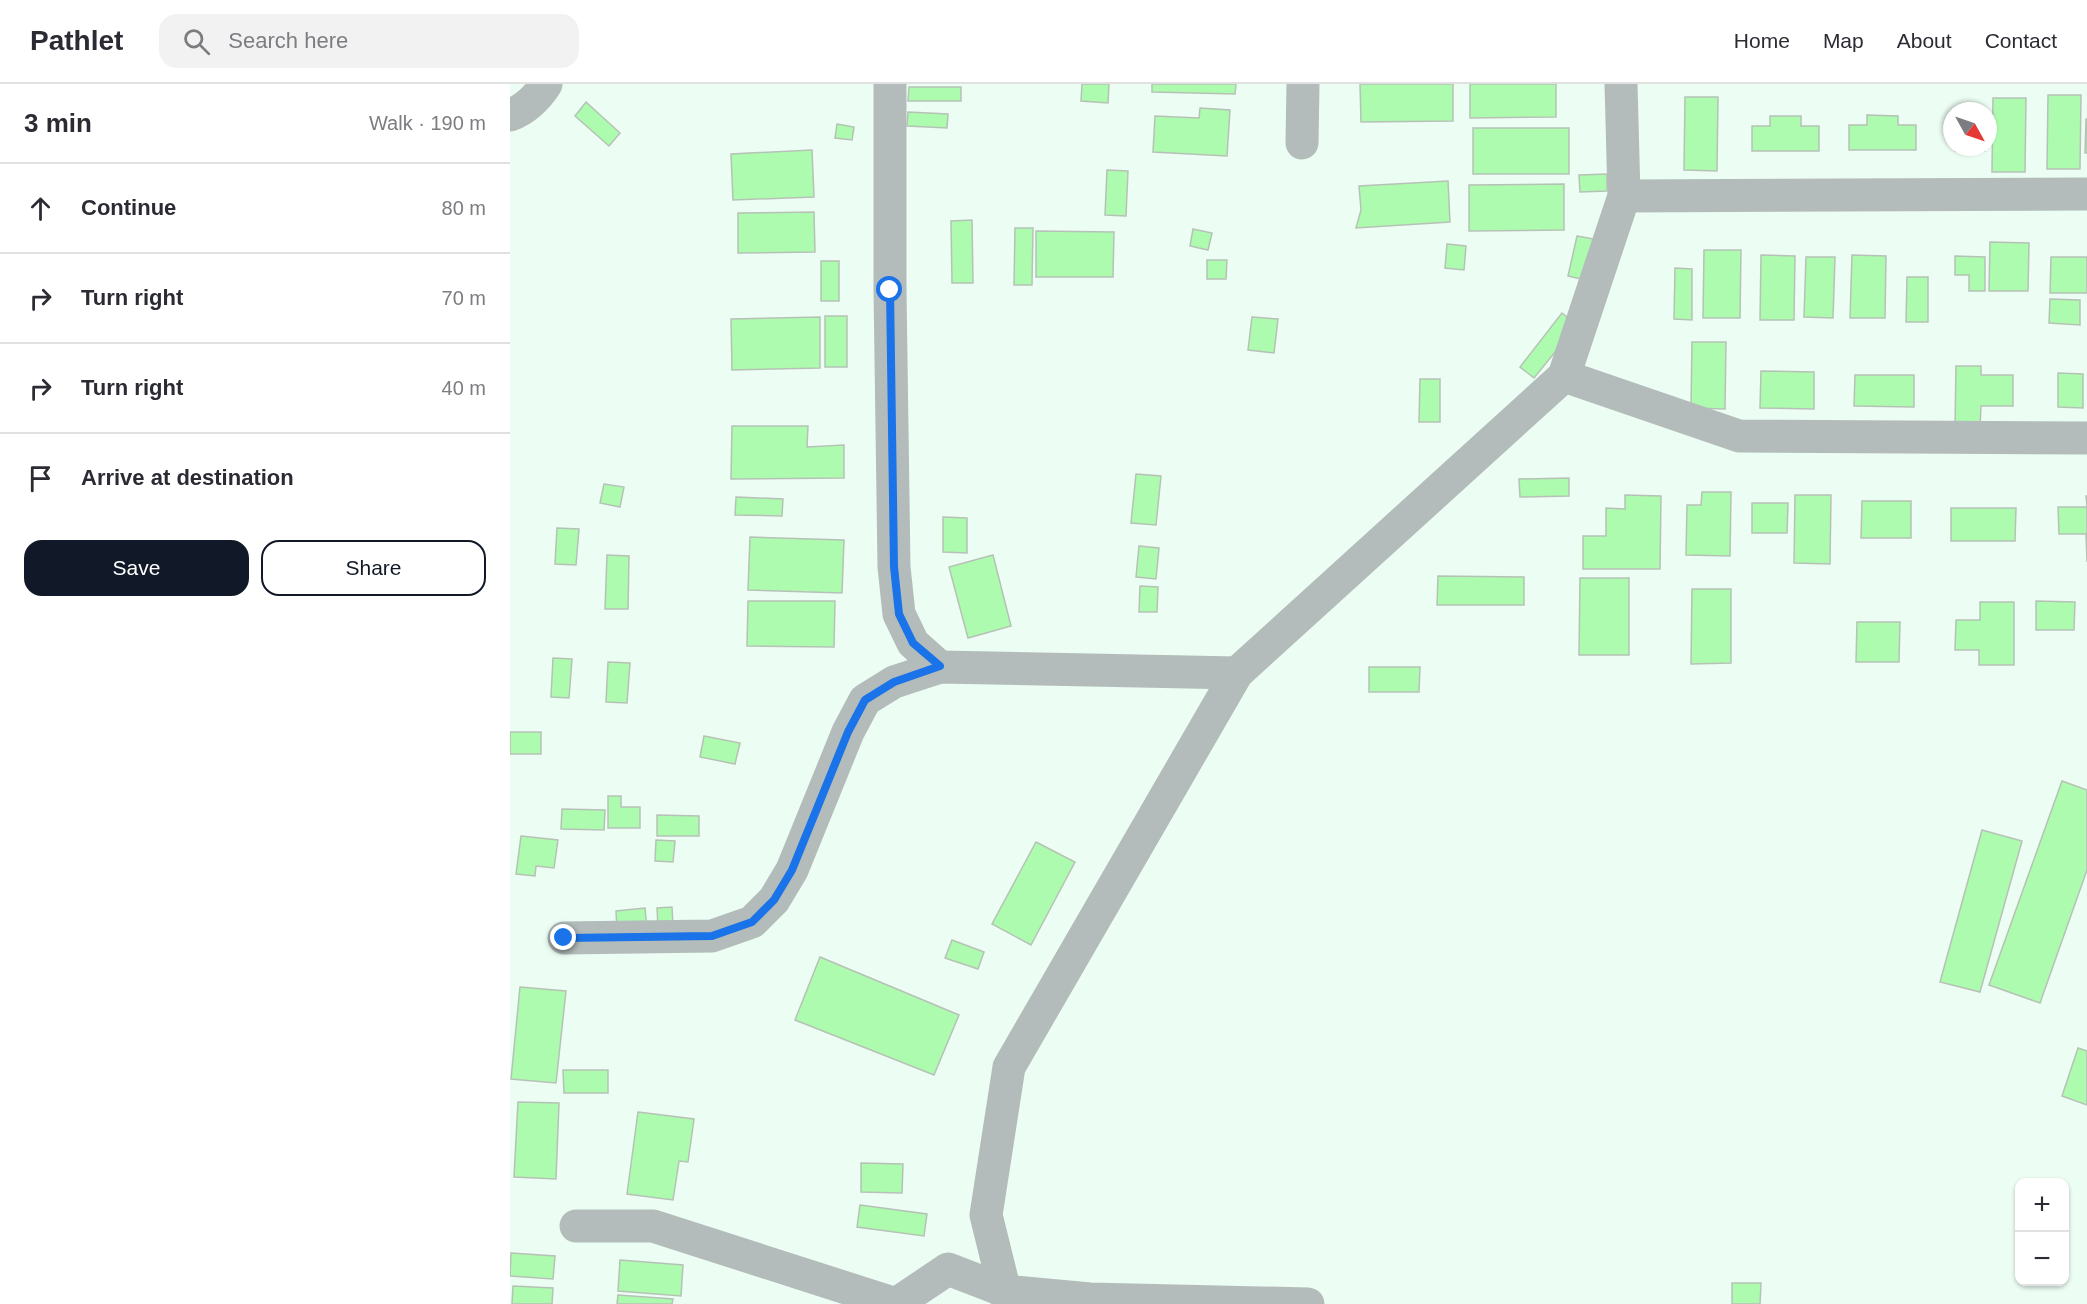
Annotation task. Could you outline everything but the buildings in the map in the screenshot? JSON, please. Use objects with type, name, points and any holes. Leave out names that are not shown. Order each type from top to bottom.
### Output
[{"type":"street","points":[[510,115],[523,110],[546,84]]},
{"type":"street","points":[[890,84],[894,567],[899,614],[913,643],[940,666]]},
{"type":"street","points":[[1302,143],[1303,84]]},
{"type":"street","points":[[1007,1297],[986,1215],[1009,1067],[1237,673],[1564,376],[1624,196],[1621,84]]},
{"type":"street","points":[[1624,196],[2087,194]]},
{"type":"street","points":[[1564,376],[1739,436],[2087,438]]},
{"type":"street","points":[[564,938],[712,936],[752,922],[774,900],[792,870],[848,732],[865,700],[894,682],[940,666],[1237,673]]},
{"type":"street","points":[[576,1226],[653,1226],[896,1304],[948,1269],[1007,1297],[1308,1304]]},
{"type":"route","points":[[564,938],[712,936],[752,922],[774,900],[792,870],[848,732],[865,700],[894,682],[940,666],[913,643],[899,614],[894,567],[890,290]]}]
